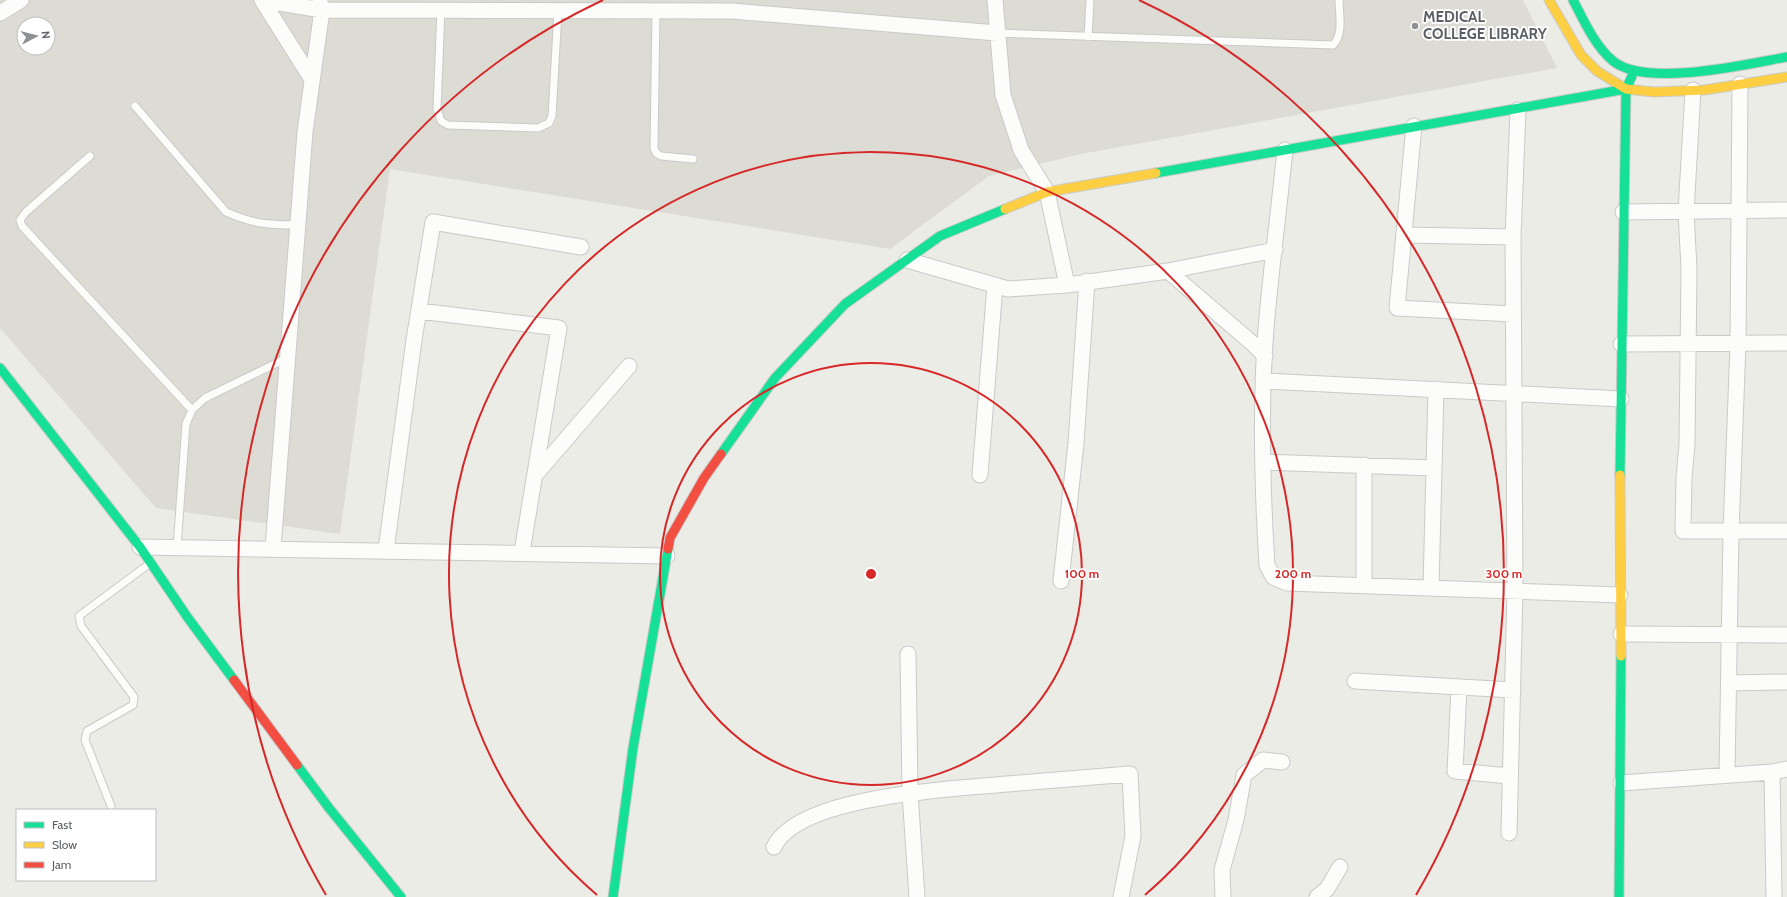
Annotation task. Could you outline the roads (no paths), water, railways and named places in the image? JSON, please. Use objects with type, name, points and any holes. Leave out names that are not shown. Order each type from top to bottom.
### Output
[{"type":"main road","points":[[1549,0],[1581,55],[1597,71],[1626,89]]},
{"type":"main road","points":[[1573,0],[1590,31],[1608,55],[1620,66],[1634,70],[1657,72],[1702,71],[1787,57]]},
{"type":"main road","points":[[1619,897],[1619,505],[1623,212],[1626,89],[1634,70]]},
{"type":"main road","points":[[613,897],[633,748],[670,538],[704,478],[775,378],[845,304],[940,236],[1047,192],[1414,126],[1518,110],[1626,89],[1654,92],[1693,90],[1787,77]]},
{"type":"main road","points":[[0,368],[4,379],[140,547],[188,618],[325,802],[401,897]]},
{"type":"street","points":[[0,13],[21,0]]},
{"type":"street","points":[[262,0],[321,5],[437,6],[558,11],[579,5],[656,11],[732,6],[997,33]]},
{"type":"street","points":[[262,0],[311,78]]},
{"type":"street","points":[[995,0],[1003,95],[1021,150],[1047,192],[1067,285]]},
{"type":"street","points":[[273,548],[304,132],[321,5]]},
{"type":"street","points":[[1727,775],[1729,683],[1728,635],[1738,344],[1740,84]]},
{"type":"street","points":[[1693,90],[1686,212],[1690,269],[1687,445],[1684,476],[1683,531],[1787,531]]},
{"type":"street","points":[[1509,833],[1515,590],[1513,237],[1518,110]]},
{"type":"street","points":[[1414,126],[1397,308],[1513,314]]},
{"type":"street","points":[[1285,150],[1266,329],[1264,381],[1262,485],[1267,565],[1272,577],[1286,583],[1515,590],[1620,595]]},
{"type":"street","points":[[1623,212],[1787,210]]},
{"type":"street","points":[[386,550],[419,311],[433,222],[580,247]]},
{"type":"street","points":[[1404,235],[1513,237]]},
{"type":"street","points":[[907,260],[1008,289],[1067,285],[1087,281],[1168,271],[1274,250]]},
{"type":"street","points":[[1168,271],[1252,343],[1265,356]]},
{"type":"street","points":[[1061,581],[1076,443],[1087,281]]},
{"type":"street","points":[[980,475],[995,285]]},
{"type":"street","points":[[419,311],[559,328],[522,552]]},
{"type":"street","points":[[1622,344],[1787,343]]},
{"type":"street","points":[[535,475],[629,366]]},
{"type":"street","points":[[1264,381],[1621,399]]},
{"type":"street","points":[[1431,588],[1436,389]]},
{"type":"street","points":[[1263,462],[1434,468]]},
{"type":"street","points":[[1364,465],[1364,585]]},
{"type":"street","points":[[140,547],[522,552],[667,556]]},
{"type":"street","points":[[1620,634],[1787,636]]},
{"type":"street","points":[[908,654],[910,793],[917,897]]},
{"type":"street","points":[[1355,681],[1512,690]]},
{"type":"street","points":[[1729,683],[1787,682]]},
{"type":"street","points":[[1459,687],[1455,772],[1510,776]]},
{"type":"street","points":[[1224,897],[1222,870],[1236,820],[1244,775],[1263,760],[1282,762]]},
{"type":"street","points":[[1620,783],[1772,772],[1787,769]]},
{"type":"street","points":[[1772,772],[1774,897]]},
{"type":"street","points":[[774,847],[779,837],[790,828],[819,814],[856,803],[910,793],[1130,774],[1133,836],[1121,897]]},
{"type":"street","points":[[1317,897],[1327,889],[1340,867]]},
{"type":"lane","points":[[1088,37],[1090,0]]},
{"type":"lane","points":[[997,33],[1333,45],[1338,41],[1340,33],[1338,0]]},
{"type":"lane","points":[[437,6],[437,109],[441,121],[448,125],[538,128],[549,123],[552,116],[558,11]]},
{"type":"lane","points":[[656,11],[654,148],[656,154],[661,156],[693,159]]},
{"type":"lane","points":[[135,106],[226,212],[244,220],[264,225],[298,224]]},
{"type":"lane","points":[[90,156],[26,212],[20,220],[22,226],[192,410]]},
{"type":"lane","points":[[176,547],[186,424],[192,410],[205,398],[287,358]]},
{"type":"lane","points":[[111,806],[85,740],[85,735],[87,731],[134,705],[134,697],[81,626],[79,616],[151,563]]},
{"type":"place","name":"MEDICAL COLLEGE LIBRARY","points":[[1415,26]]}]
